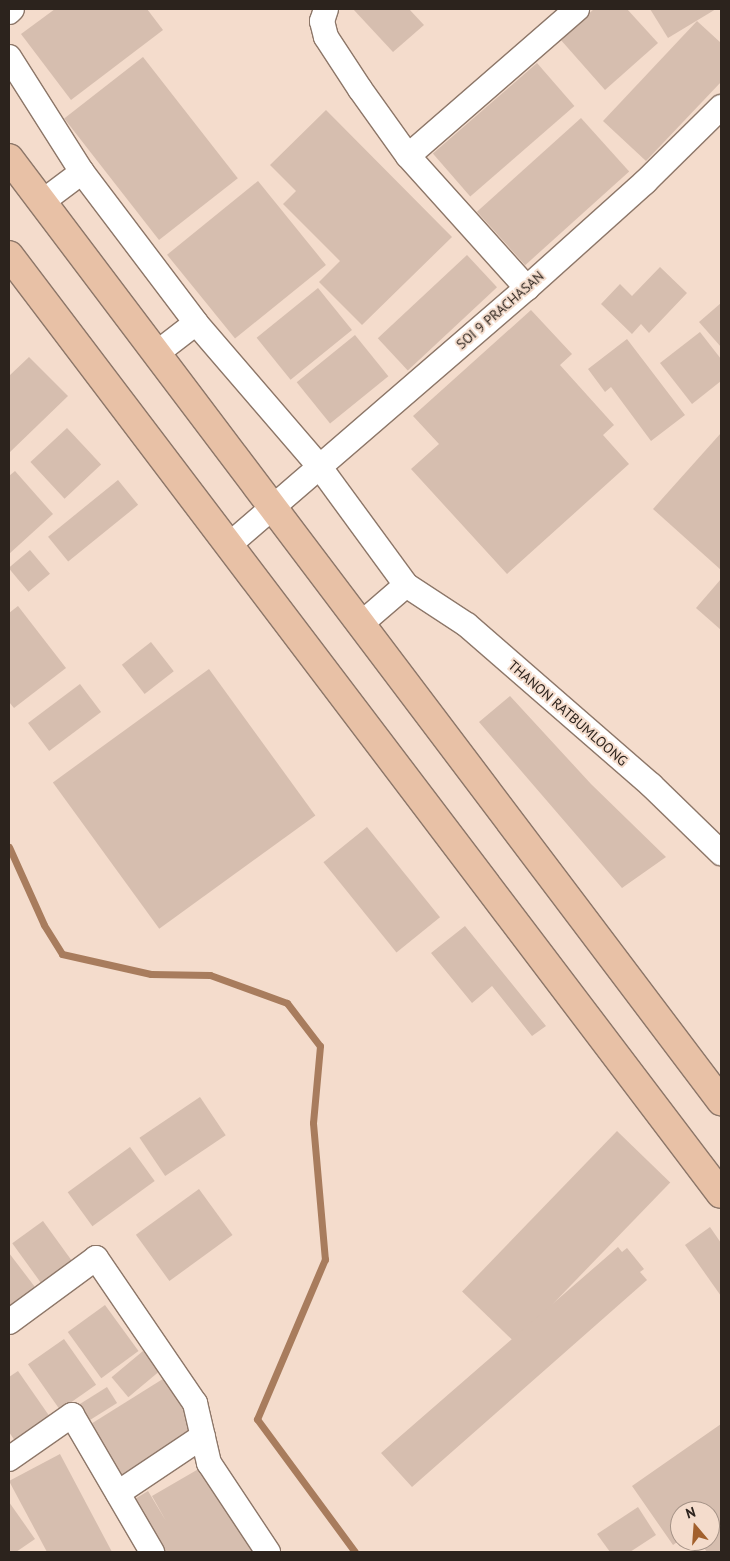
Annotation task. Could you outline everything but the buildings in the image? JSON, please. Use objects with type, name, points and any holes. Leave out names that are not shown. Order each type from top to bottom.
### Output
[{"type":"main road","points":[[9,158],[362,623],[721,1102]]},
{"type":"main road","points":[[9,254],[721,1194]]},
{"type":"street","points":[[9,12],[12,9]]},
{"type":"street","points":[[326,9],[322,22],[326,37],[408,156],[527,288]]},
{"type":"street","points":[[408,156],[578,9]]},
{"type":"street","points":[[9,60],[82,172],[196,323],[319,466],[406,585],[362,623]]},
{"type":"street","name":"SOI 9 PRACHASAN","points":[[228,545],[527,288],[645,182],[721,107]]},
{"type":"street","points":[[42,202],[82,172]]},
{"type":"street","points":[[157,353],[196,323]]},
{"type":"street","name":"THANON RATBUMLOONG","points":[[406,585],[466,625],[651,785],[721,853]]},
{"type":"street","points":[[9,1322],[96,1258],[195,1403],[209,1463],[268,1552]]},
{"type":"street","points":[[9,1459],[72,1415],[152,1552]]},
{"type":"street","points":[[118,1493],[203,1436]]},
{"type":"waterway","points":[[9,847],[44,925],[62,954],[151,974],[210,975],[287,1003],[320,1046],[313,1123],[325,1259],[257,1419],[355,1552]]}]
